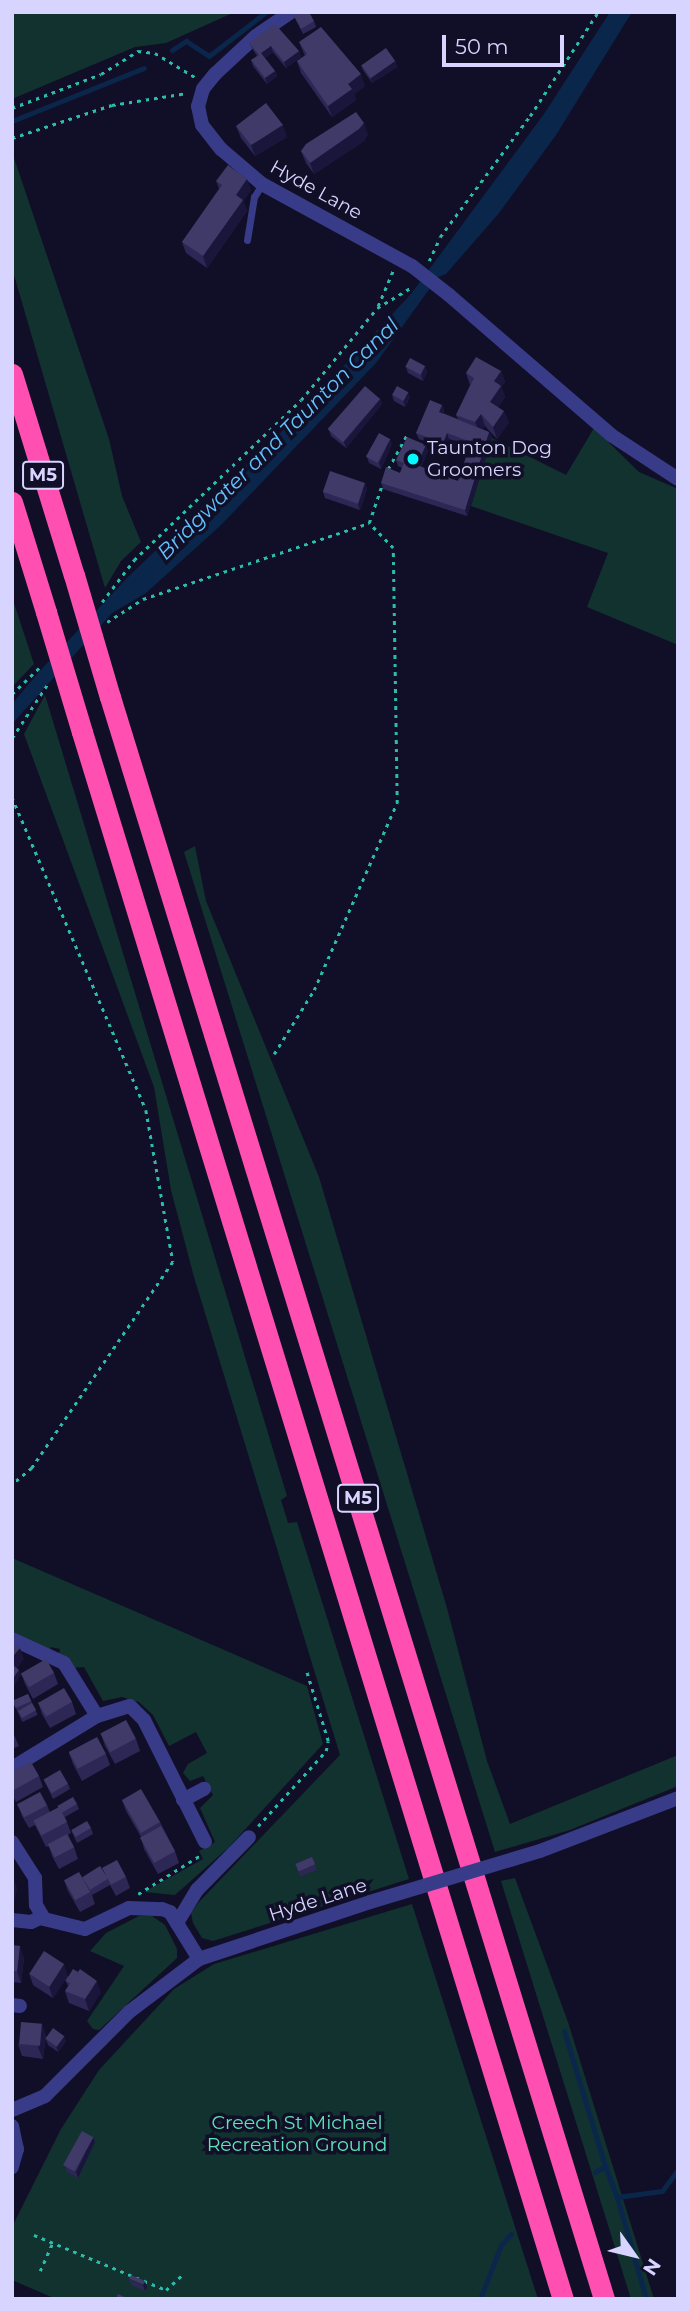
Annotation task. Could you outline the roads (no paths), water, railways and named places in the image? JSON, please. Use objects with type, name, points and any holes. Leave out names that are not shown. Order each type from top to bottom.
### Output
[{"type":"highway","name":"M5","points":[[12,374],[604,2299]]},
{"type":"highway","name":"M5","points":[[12,502],[563,2299]]},
{"type":"street","name":"Hyde Lane","points":[[291,12],[256,36],[205,88],[198,106],[202,125],[220,149],[262,184],[415,268],[611,435],[678,479]]},
{"type":"street","points":[[12,1639],[64,1663],[97,1716]]},
{"type":"street","points":[[12,1768],[97,1716],[122,1706],[136,1710],[205,1842]]},
{"type":"street","points":[[183,1800],[204,1789]]},
{"type":"street","name":"Hyde Lane","points":[[12,2110],[51,2091],[129,2012],[199,1959],[370,1902],[540,1851],[678,1798]]},
{"type":"street","points":[[177,1923],[190,1899],[249,1837]]},
{"type":"street","points":[[12,1842],[35,1878],[36,1905],[41,1917]]},
{"type":"street","points":[[12,1920],[31,1922],[41,1917],[85,1929],[129,1908],[162,1909],[177,1923],[199,1959]]},
{"type":"street","points":[[12,2126],[17,2150],[12,2167]]},
{"type":"lane","points":[[247,240],[254,197],[262,184]]},
{"type":"water","name":"Bridgwater and Taunton Canal","points":[[610,12],[632,12],[556,135],[499,213],[446,274],[438,277],[376,363],[221,525],[146,593],[112,613],[12,724],[12,704],[38,673],[128,577],[298,415],[411,294],[544,114]]},
{"type":"waterway","points":[[172,50],[186,41],[209,56],[266,12]]},
{"type":"waterway","points":[[12,121],[144,68]]},
{"type":"waterway","points":[[564,2031],[605,2166]]},
{"type":"waterway","points":[[595,2172],[605,2166],[617,2197],[662,2191],[678,2170]]},
{"type":"waterway","points":[[617,2197],[646,2299]]},
{"type":"waterway","points":[[480,2299],[501,2245],[511,2234]]},
{"type":"place","name":"Taunton Dog Groomers","points":[[413,459]]},
{"type":"park label","name":"Creech St Michael Recreation Ground","points":[[297,2134]]}]
